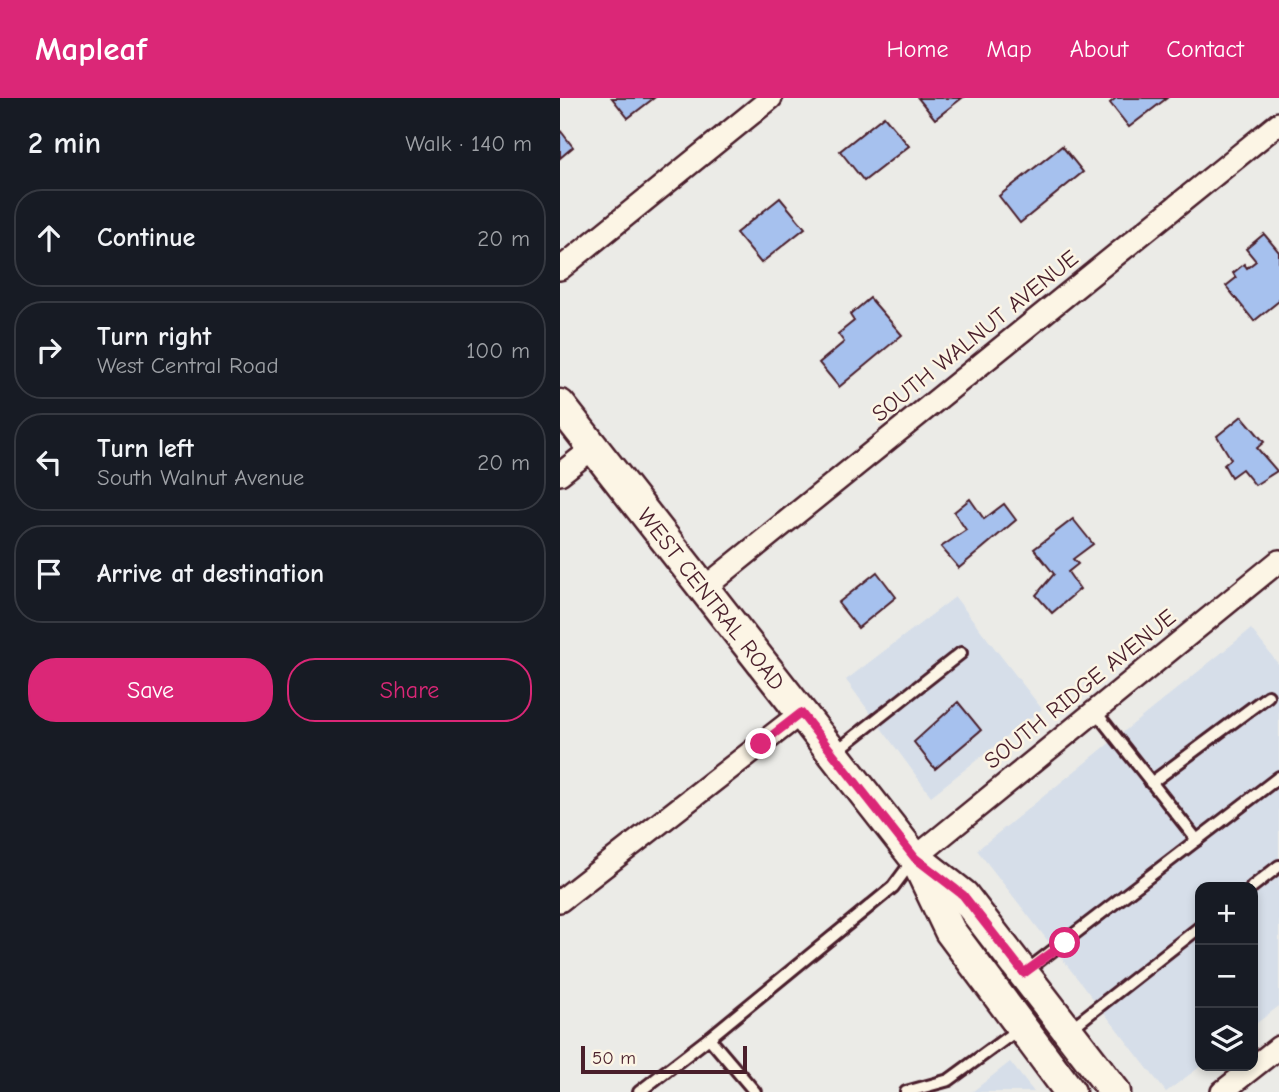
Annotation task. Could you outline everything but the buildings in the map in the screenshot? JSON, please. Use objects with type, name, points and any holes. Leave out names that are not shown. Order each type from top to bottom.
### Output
[{"type":"main road","name":"WEST CENTRAL ROAD","points":[[560,405],[915,858],[950,931],[1070,1092]]},
{"type":"main road","name":"WEST CENTRAL ROAD","points":[[915,858],[963,895],[1115,1092]]},
{"type":"street","points":[[560,269],[771,98]]},
{"type":"street","name":"SOUTH WALNUT AVENUE","points":[[703,589],[1279,123]]},
{"type":"street","points":[[560,474],[593,448]]},
{"type":"street","name":"SOUTH RIDGE AVENUE","points":[[915,858],[1279,561]]},
{"type":"street","points":[[560,901],[801,713]]},
{"type":"street","points":[[1222,1092],[1279,1047]]},
{"type":"lane","points":[[833,753],[961,653]]},
{"type":"lane","points":[[1152,783],[1268,696]]},
{"type":"lane","points":[[1095,711],[1197,840]]},
{"type":"lane","points":[[1024,973],[1279,777]]},
{"type":"lane","points":[[639,1092],[893,887],[915,858]]},
{"type":"lane","points":[[1258,882],[1279,866]]},
{"type":"lane","points":[[1067,1030],[1195,931]]},
{"type":"lane","points":[[906,1092],[950,1080],[1021,1027]]},
{"type":"lane","points":[[709,1038],[755,1092]]},
{"type":"shaded area","points":[[955,597],[1042,709],[931,796],[846,680]]},
{"type":"shaded area","points":[[1251,629],[1279,665],[1279,1006],[1258,1022],[1258,882],[1195,882],[1195,1070],[1166,1092],[977,850]]},
{"type":"shaded area","points":[[1010,1062],[1034,1092],[972,1092]]},
{"type":"route","points":[[761,744],[801,713],[915,858],[963,895],[1024,973],[1065,943]]}]
